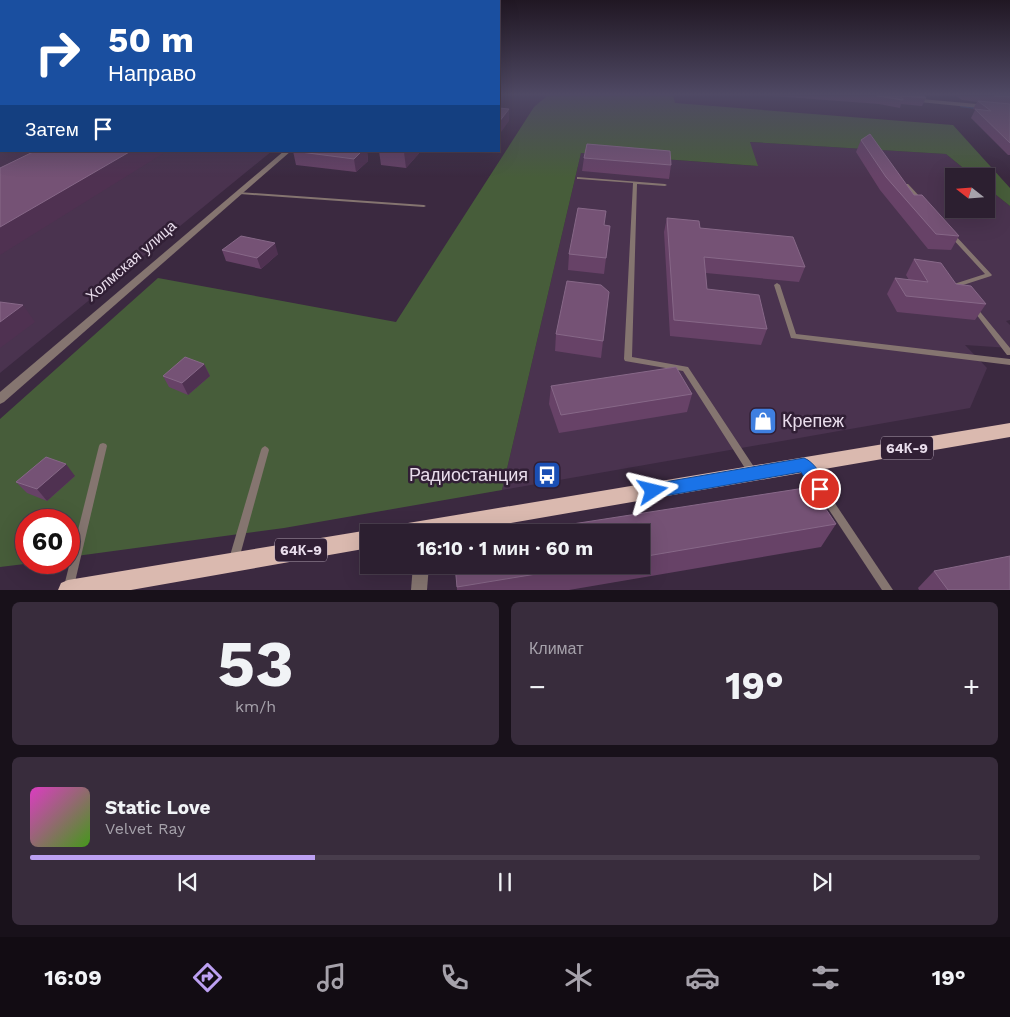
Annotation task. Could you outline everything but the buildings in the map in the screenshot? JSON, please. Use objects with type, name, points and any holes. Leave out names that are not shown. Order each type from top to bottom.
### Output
[{"type":"main road","name":"64К-9","points":[[460,524],[1010,430]]},
{"type":"main road","name":"64К-9","points":[[68,589],[360,541]]},
{"type":"street","name":"Холмская улица","points":[[0,400],[287,152]]},
{"type":"street","points":[[420,590],[421,574]]},
{"type":"lane","points":[[579,178],[665,185]]},
{"type":"lane","points":[[635,182],[628,359],[685,368],[754,474]]},
{"type":"lane","points":[[906,185],[925,206]]},
{"type":"lane","points":[[240,193],[424,206]]},
{"type":"lane","points":[[944,227],[989,275],[956,284],[962,292]]},
{"type":"lane","points":[[777,285],[793,336],[1010,362]]},
{"type":"lane","points":[[968,300],[1010,353]]},
{"type":"lane","points":[[68,589],[102,446]]},
{"type":"lane","points":[[233,562],[266,450]]},
{"type":"lane","points":[[804,465],[888,590]]},
{"type":"shaded area","points":[[749,142],[946,154],[963,168],[945,168],[945,218],[995,218],[995,194],[1010,206],[1010,320],[1006,321],[1010,325],[1010,348],[965,345],[987,368],[970,408],[502,490],[581,153],[757,166]]},
{"type":"shaded area","points":[[0,152],[271,152],[0,373]]},
{"type":"green space","points":[[524,123],[922,123],[953,125],[992,168],[963,168],[946,154],[750,142],[758,166],[581,153],[502,490],[284,528],[80,556],[80,509],[15,509],[15,565],[0,567],[0,419],[158,278],[396,322]]},
{"type":"green space","points":[[995,171],[1010,188],[1010,206],[995,194]]},
{"type":"place","name":"Крепеж","points":[[763,421]]},
{"type":"place","name":"Радиостанция","points":[[547,475]]},
{"type":"route","points":[[653,491],[804,465],[820,489]]}]
